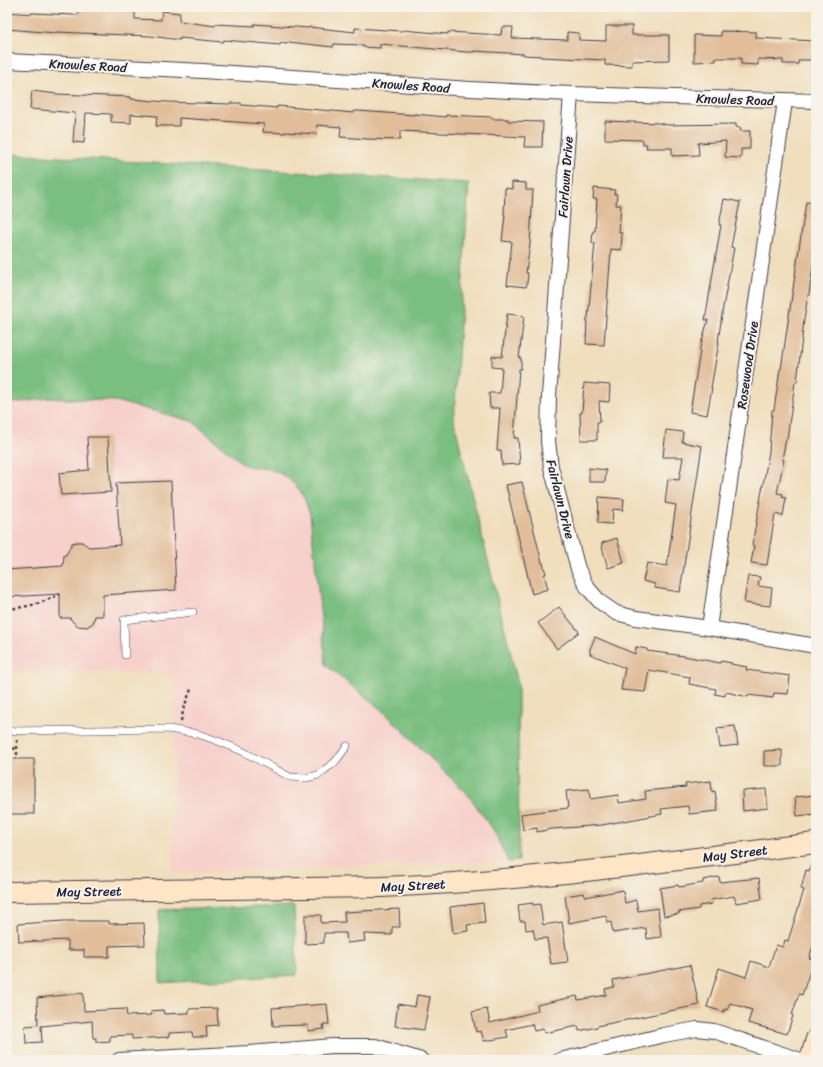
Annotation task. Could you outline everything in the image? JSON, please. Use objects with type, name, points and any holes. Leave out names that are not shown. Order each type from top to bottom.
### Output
[{"type":"street","name":"Knowles Road","points":[[7,61],[204,70],[462,89],[571,94],[816,101]]},
{"type":"street","name":"Fairlawn Drive","points":[[571,94],[549,396],[548,441],[551,467],[578,569],[587,587],[600,602],[616,613],[622,615],[816,646]]},
{"type":"street","name":"Rosewood Drive","points":[[709,628],[785,101]]},
{"type":"street","name":"May Street","points":[[7,892],[381,887],[442,884],[598,870],[816,843]]},
{"type":"street","points":[[564,1060],[664,1035],[697,1029],[714,1031],[800,1060]]},
{"type":"street","points":[[810,1060],[816,1038]]},
{"type":"street","points":[[119,1060],[249,1057],[333,1046],[375,1046],[422,1060]]},
{"type":"lane","points":[[125,656],[124,620],[193,612]]},
{"type":"lane","points":[[7,731],[169,729],[198,734],[218,741],[242,751],[290,777],[306,778],[318,775],[335,762],[347,746]]},
{"type":"path","points":[[7,609],[44,602],[60,594]]},
{"type":"path","points":[[180,731],[181,715],[192,687]]},
{"type":"path","points":[[17,731],[17,759]]},
{"type":"path","points":[[7,746],[18,750]]},
{"type":"shaded area","points":[[11,154],[469,183],[454,421],[518,683],[519,861],[173,872],[174,675],[143,672],[7,671],[7,194]]},
{"type":"green space","points":[[11,154],[469,183],[454,421],[518,683],[519,861],[508,862],[494,831],[469,796],[385,713],[326,665],[310,514],[303,496],[293,483],[283,475],[273,470],[243,464],[192,421],[115,401],[49,398],[7,404],[7,194]]},
{"type":"green space","points":[[294,906],[297,975],[160,983],[159,910]]},
{"type":"building","points":[[79,7],[104,7],[104,9],[135,12],[135,19],[161,20],[162,11],[180,13],[179,21],[215,26],[215,24],[254,26],[254,24],[309,27],[355,32],[355,28],[448,34],[448,32],[501,35],[502,27],[513,27],[512,38],[567,40],[567,32],[579,33],[579,40],[606,41],[606,26],[632,26],[632,35],[669,35],[669,60],[632,61],[632,66],[605,65],[605,60],[541,57],[524,54],[474,51],[467,52],[380,44],[380,48],[363,47],[363,45],[334,44],[333,47],[288,42],[287,44],[281,43],[280,45],[224,40],[223,42],[180,38],[180,40],[150,36],[56,33],[7,29],[7,12],[78,15]]},
{"type":"building","points":[[721,31],[756,32],[756,38],[816,41],[816,60],[799,60],[798,64],[783,64],[783,60],[758,59],[758,65],[741,64],[741,58],[716,58],[716,61],[694,62],[694,35],[721,36]]},
{"type":"building","points":[[32,91],[57,94],[131,97],[131,99],[167,102],[241,103],[241,105],[277,108],[277,106],[354,113],[354,111],[358,111],[446,117],[446,115],[492,117],[492,119],[508,119],[508,121],[543,122],[542,147],[524,147],[525,137],[400,131],[400,140],[368,139],[340,137],[341,127],[317,125],[316,134],[263,132],[264,124],[179,118],[179,126],[156,126],[157,116],[131,114],[131,123],[111,122],[111,114],[86,113],[84,143],[73,142],[75,113],[30,109]]},
{"type":"building","points":[[605,121],[659,123],[667,125],[736,124],[736,127],[741,128],[740,131],[750,131],[750,149],[741,149],[741,158],[725,157],[726,141],[698,143],[699,155],[672,156],[672,148],[646,148],[647,144],[643,144],[643,140],[605,139]]},
{"type":"building","points":[[512,182],[526,183],[526,190],[533,190],[526,287],[507,285],[512,242],[502,241],[505,215],[505,188],[512,189]]},
{"type":"building","points":[[594,188],[615,190],[614,194],[617,194],[616,205],[621,205],[619,233],[622,233],[621,250],[611,249],[604,345],[586,344],[587,318],[595,243],[592,243],[593,231],[595,231],[597,199],[593,199]]},
{"type":"building","points":[[724,199],[740,202],[731,247],[734,248],[723,307],[707,415],[690,412],[699,351],[708,320],[705,320]]},
{"type":"building","points":[[806,202],[816,203],[816,257],[814,256],[804,320],[797,382],[795,382],[787,439],[782,459],[784,460],[777,493],[783,494],[782,497],[786,498],[783,516],[775,514],[767,565],[751,563],[754,546],[752,545],[769,452],[772,410],[774,410],[781,369]]},
{"type":"building","points":[[507,314],[524,316],[519,358],[521,358],[521,369],[519,369],[514,438],[518,438],[520,464],[502,465],[501,450],[497,450],[500,408],[490,408],[489,393],[500,393],[502,368],[492,367],[492,356],[502,357]]},
{"type":"building","points":[[584,383],[610,385],[609,402],[599,401],[600,422],[597,422],[597,440],[581,440],[580,413],[582,413]]},
{"type":"building","points":[[666,430],[683,432],[682,442],[702,446],[680,592],[655,588],[655,584],[643,581],[647,563],[667,566],[676,505],[665,503],[668,479],[679,480],[683,457],[663,457]]},
{"type":"building","points":[[87,437],[108,437],[111,492],[61,495],[59,473],[89,470]]},
{"type":"building","points":[[589,468],[606,470],[605,482],[589,482]]},
{"type":"building","points":[[171,481],[176,590],[103,595],[103,616],[95,616],[93,623],[87,627],[78,626],[70,618],[60,618],[60,594],[7,597],[7,570],[63,566],[64,555],[66,555],[72,543],[82,542],[89,547],[120,545],[116,483]]},
{"type":"building","points":[[522,482],[546,574],[544,574],[548,589],[532,594],[506,485]]},
{"type":"building","points":[[599,497],[624,499],[623,510],[613,509],[612,524],[598,523]]},
{"type":"building","points":[[617,538],[624,563],[608,568],[602,543]]},
{"type":"building","points":[[748,576],[760,577],[758,586],[772,588],[770,606],[744,603]]},
{"type":"building","points":[[559,607],[579,632],[557,649],[538,623]]},
{"type":"building","points":[[595,637],[635,654],[636,647],[647,649],[647,651],[720,663],[721,661],[732,663],[731,664],[747,667],[746,670],[790,676],[788,694],[774,693],[773,698],[748,695],[748,697],[726,692],[725,696],[715,694],[716,689],[689,684],[690,677],[649,670],[645,692],[621,690],[625,668],[590,654],[590,649]]},
{"type":"building","points":[[735,726],[738,745],[720,747],[717,728]]},
{"type":"building","points":[[782,750],[782,766],[764,766],[764,751]]},
{"type":"building","points":[[7,759],[34,759],[34,814],[7,814]]},
{"type":"building","points":[[711,781],[712,792],[715,791],[718,811],[689,814],[688,806],[661,809],[662,814],[602,825],[552,829],[537,832],[537,828],[523,830],[521,814],[568,808],[566,791],[589,789],[590,799],[618,795],[619,803],[646,799],[645,791],[686,787],[685,784]]},
{"type":"building","points":[[766,789],[768,808],[743,811],[742,791]]},
{"type":"building","points":[[816,795],[816,814],[797,816],[795,797]]},
{"type":"building","points":[[813,859],[816,860],[816,937],[809,958],[814,959],[802,995],[799,994],[787,1034],[748,1023],[752,1010],[730,1003],[727,1010],[724,1009],[724,1012],[707,1007],[719,968],[746,977],[751,961],[769,967],[776,945],[783,947],[785,940],[788,941],[804,890],[801,889],[806,870],[809,871]]},
{"type":"building","points":[[719,877],[720,882],[759,878],[762,899],[736,903],[734,896],[711,900],[712,904],[699,906],[699,909],[664,916],[660,888],[678,885],[679,887],[703,883],[703,880]]},
{"type":"building","points":[[623,890],[625,903],[636,900],[638,911],[658,908],[661,937],[647,939],[646,928],[613,933],[611,922],[607,923],[606,916],[569,923],[565,896],[584,893],[585,897]]},
{"type":"building","points":[[483,903],[485,923],[467,925],[468,931],[453,933],[450,907]]},
{"type":"building","points":[[533,903],[533,905],[540,904],[543,925],[562,922],[568,962],[551,964],[547,938],[535,939],[533,929],[526,930],[525,921],[520,921],[518,905]]},
{"type":"building","points":[[399,909],[400,927],[392,927],[392,935],[364,934],[365,941],[347,943],[346,933],[324,933],[324,943],[305,944],[305,915],[321,915],[321,923],[345,922],[344,912]]},
{"type":"building","points":[[64,921],[109,921],[109,924],[144,923],[145,945],[109,946],[109,957],[84,957],[84,950],[68,950],[68,940],[19,942],[18,924]]},
{"type":"building","points":[[690,965],[699,1005],[579,1031],[578,1026],[544,1033],[543,1029],[534,1031],[532,1024],[506,1030],[508,1037],[484,1041],[481,1031],[476,1032],[472,1012],[487,1009],[490,1023],[538,1011],[537,1005],[577,996],[578,1000],[606,995],[605,989],[614,987],[613,980]]},
{"type":"building","points":[[83,993],[84,1011],[126,1009],[127,1016],[152,1015],[151,1011],[163,1010],[164,1014],[189,1013],[189,1009],[217,1008],[218,1025],[206,1026],[207,1037],[193,1037],[192,1032],[169,1033],[169,1037],[132,1039],[132,1035],[110,1036],[110,1041],[96,1042],[96,1038],[93,1038],[92,1021],[41,1026],[42,1042],[26,1043],[25,1026],[38,1025],[37,998]]},
{"type":"building","points":[[417,995],[430,997],[424,1030],[395,1026],[398,1004],[415,1007]]},
{"type":"building","points":[[327,1004],[329,1024],[323,1024],[324,1029],[308,1031],[308,1025],[273,1026],[272,1008]]}]
